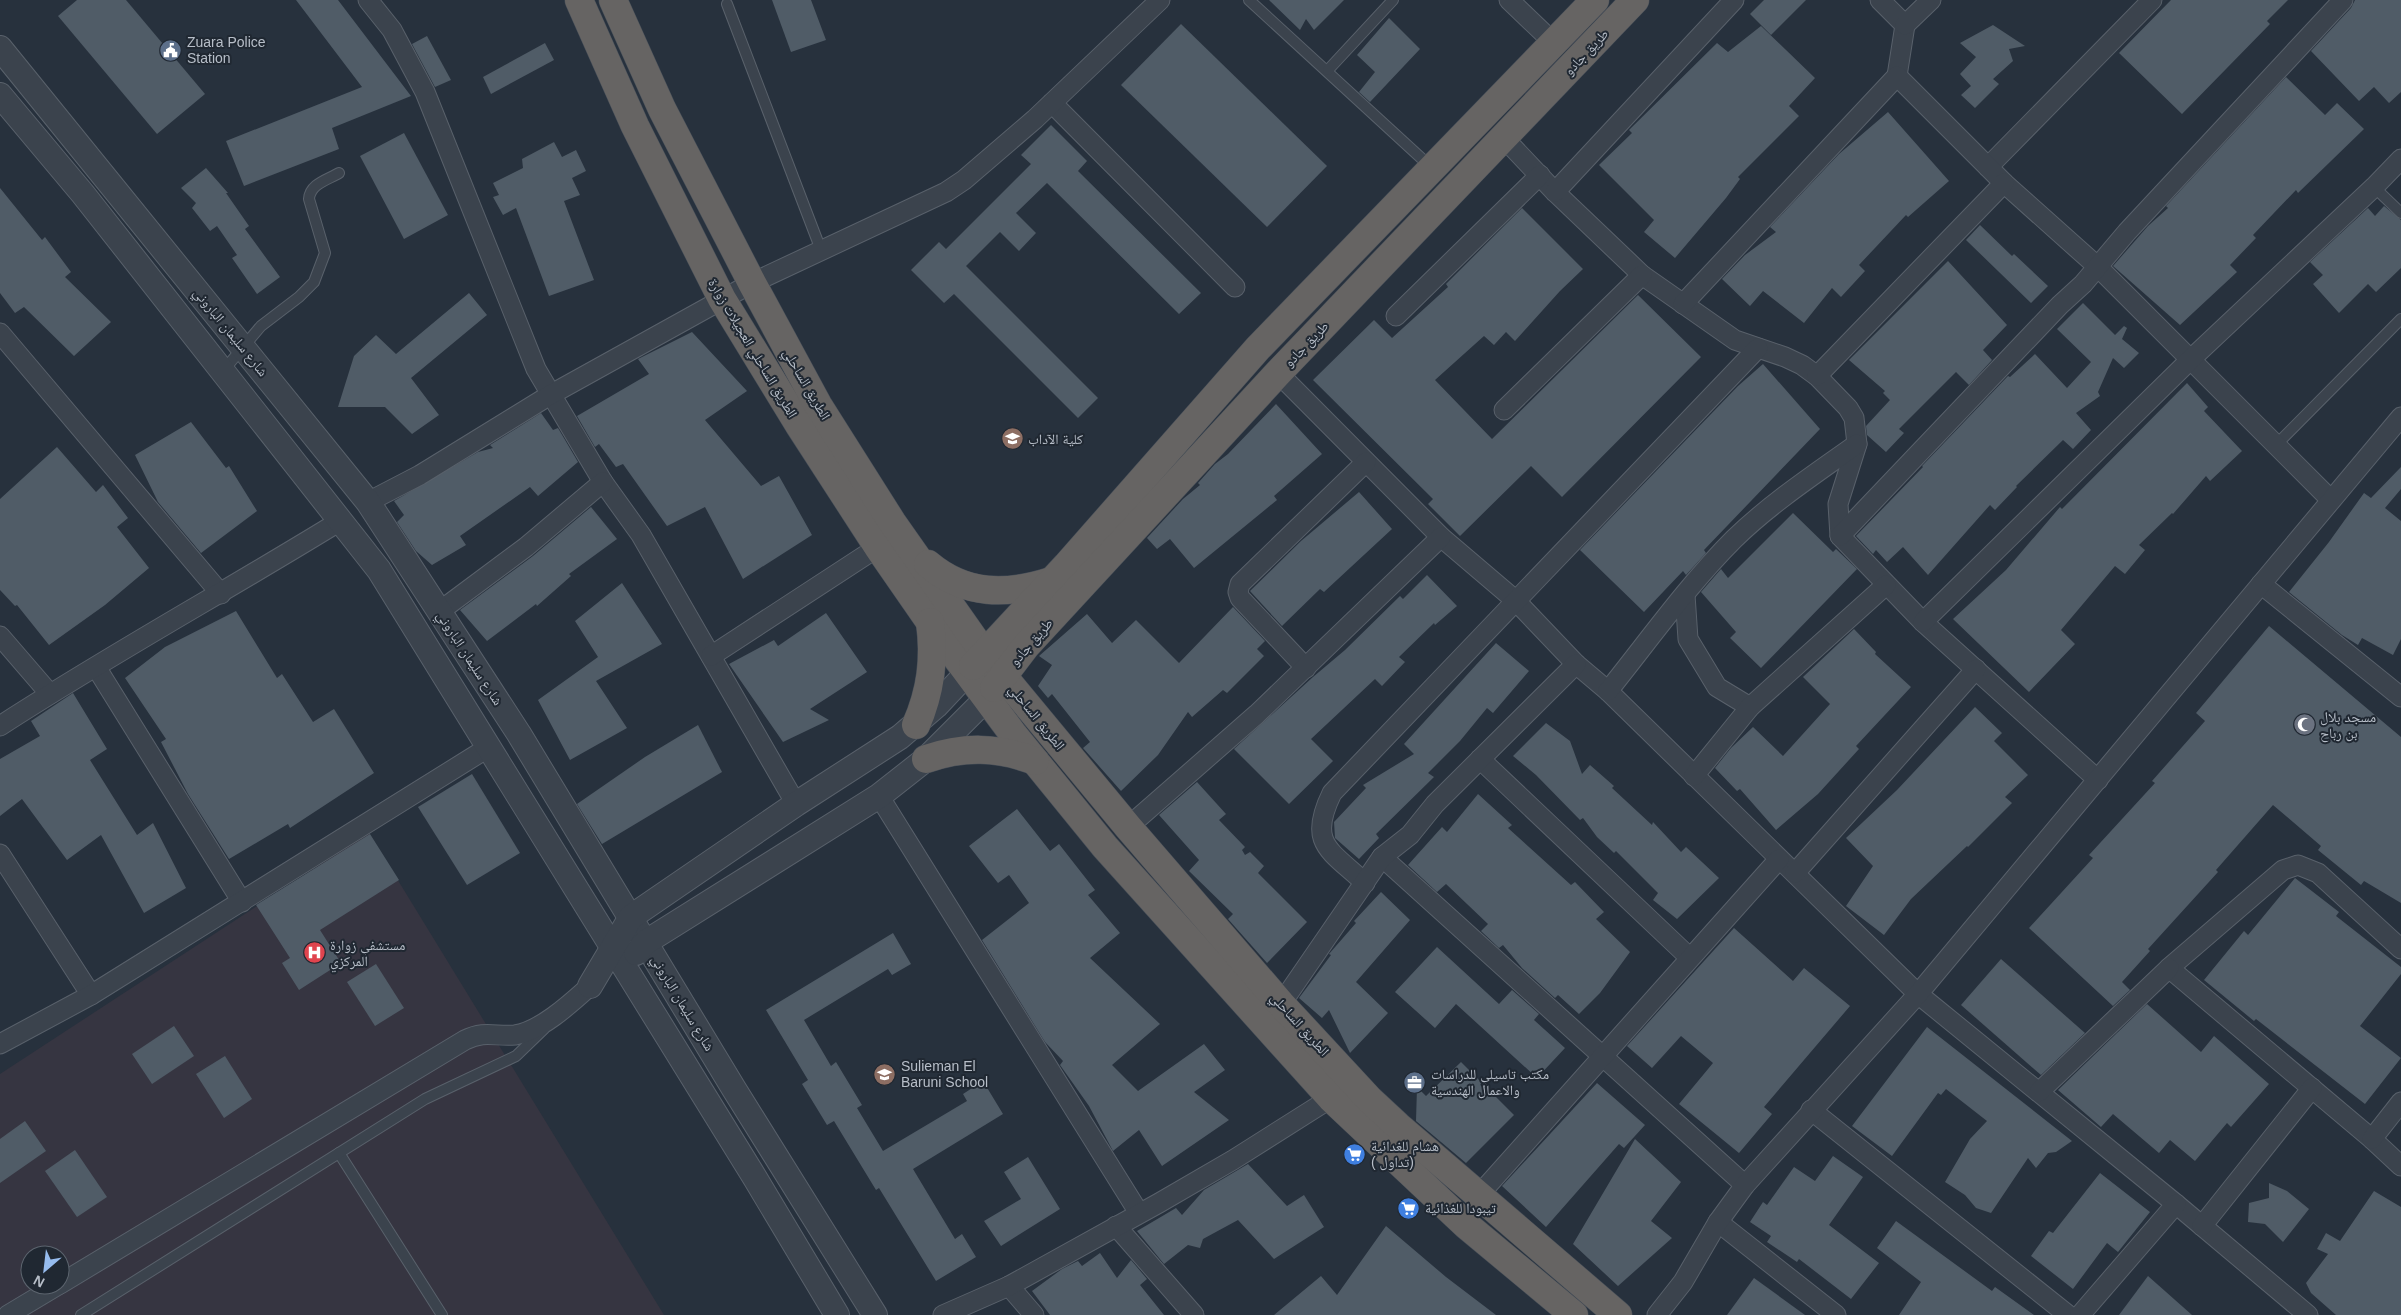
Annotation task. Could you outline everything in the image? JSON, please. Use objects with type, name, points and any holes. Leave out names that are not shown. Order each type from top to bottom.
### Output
[{"type":"highway","name":"الطريق الساحلي العجيلات زوارة","points":[[579,0],[636,126],[722,299],[798,425],[930,622],[976,663]]},
{"type":"highway","name":"الطريق الساحلي","points":[[613,0],[662,109],[752,283],[818,405],[892,522],[917,554],[976,663],[987,698],[1105,847],[1331,1098],[1466,1225],[1574,1315]]},
{"type":"highway","name":"طريق جادو","points":[[976,663],[1258,348],[1595,0]]},
{"type":"highway","name":"طريق جادو","points":[[987,698],[1003,675],[1046,624],[1278,373],[1635,0]]},
{"type":"highway","points":[[917,554],[939,573],[965,586],[994,591],[1023,590],[1051,581]]},
{"type":"highway","points":[[916,725],[924,706],[933,664],[930,622]]},
{"type":"highway","name":"الطريق الساحلي","points":[[976,663],[1003,675],[1128,827],[1281,1004],[1370,1100],[1478,1196],[1618,1315]]},
{"type":"highway","points":[[926,759],[962,749],[981,749],[1018,754],[1035,761]]},
{"type":"street","points":[[368,0],[392,30],[425,92],[536,369],[603,482],[641,535],[796,804]]},
{"type":"street","points":[[368,502],[420,475],[550,395],[722,299],[820,250],[946,192],[964,180],[1052,103],[1160,0]]},
{"type":"street","points":[[1509,0],[1554,43]]},
{"type":"street","points":[[1555,192],[1734,0]]},
{"type":"street","points":[[1880,0],[1905,25]]},
{"type":"street","points":[[1683,304],[1896,76],[1905,25],[1931,0]]},
{"type":"street","points":[[1988,167],[2152,0]]},
{"type":"street","points":[[1840,536],[2098,267],[2127,232],[2343,0]]},
{"type":"street","name":"شارع سليمان الباروني","points":[[0,48],[368,502],[440,611],[631,917],[739,1097],[874,1315]]},
{"type":"street","points":[[1896,76],[2004,183],[2098,267],[2330,499]]},
{"type":"street","points":[[0,95],[83,194],[379,570],[837,1315]]},
{"type":"street","points":[[1052,103],[1235,287]]},
{"type":"street","points":[[1504,138],[1555,192],[1642,275],[1735,340],[1785,356],[1802,364],[1817,376],[1848,408],[1854,418],[1857,444],[1838,504],[1840,536],[1923,622],[2098,780]]},
{"type":"street","points":[[1923,622],[2190,360],[2374,187],[2401,159]]},
{"type":"street","points":[[1396,316],[1540,175]]},
{"type":"street","points":[[1817,376],[2004,183]]},
{"type":"street","points":[[1504,410],[1642,275]]},
{"type":"street","points":[[0,333],[221,594]]},
{"type":"street","points":[[1365,883],[1328,848],[1320,833],[1323,810],[1332,793],[1758,348]]},
{"type":"street","points":[[1278,373],[1441,537],[1515,600],[1576,664],[1608,691],[1918,994],[2176,1204],[2296,1311]]},
{"type":"street","points":[[1657,1315],[1683,1282],[1718,1222],[1745,1185],[1918,994],[2262,584],[2330,499],[2401,417]]},
{"type":"street","points":[[1608,691],[1684,596],[1734,539],[1783,497],[1857,444]]},
{"type":"street","points":[[1306,668],[1240,598],[1238,592],[1240,584],[1366,462]]},
{"type":"street","points":[[440,611],[526,547],[603,482]]},
{"type":"street","points":[[0,726],[50,694],[221,594],[340,521]]},
{"type":"street","points":[[1128,827],[1306,668],[1441,537]]},
{"type":"street","points":[[710,656],[878,547]]},
{"type":"street","points":[[2262,584],[2401,697]]},
{"type":"street","points":[[1694,776],[1750,707],[1886,585]]},
{"type":"street","points":[[1684,596],[1688,639],[1717,687],[1750,707]]},
{"type":"street","points":[[0,636],[50,694]]},
{"type":"street","points":[[618,957],[631,917],[796,804],[916,725],[976,663]]},
{"type":"street","points":[[1281,1004],[1382,856],[1410,835],[1435,804],[1576,664]]},
{"type":"street","points":[[96,667],[242,902]]},
{"type":"street","points":[[1795,873],[1976,669]]},
{"type":"street","points":[[70,1277],[476,1034],[515,1035],[553,1017],[590,986],[618,957],[646,942],[879,796],[926,759],[987,698]]},
{"type":"street","points":[[0,1044],[91,995],[489,747]]},
{"type":"street","points":[[1480,759],[1689,957]]},
{"type":"street","points":[[879,796],[1139,1213]]},
{"type":"street","points":[[0,854],[91,995]]},
{"type":"street","points":[[1382,856],[1745,1185]]},
{"type":"street","points":[[1478,1196],[1779,858]]},
{"type":"street","points":[[2039,1092],[2169,968],[2283,870],[2298,865],[2318,873],[2401,949]]},
{"type":"street","points":[[2169,968],[2372,1138],[2401,1166]]},
{"type":"street","points":[[2202,1226],[2312,1088]]},
{"type":"street","points":[[943,1315],[1009,1286],[1233,1160],[1331,1098]]},
{"type":"street","points":[[2372,1138],[2401,1102]]},
{"type":"street","points":[[1811,1110],[2068,1315]]},
{"type":"street","points":[[2080,1315],[2176,1204]]},
{"type":"street","points":[[1718,1222],[1836,1315]]},
{"type":"street","points":[[1116,1226],[1194,1315]]},
{"type":"street","points":[[1009,1286],[1034,1315]]},
{"type":"street","points":[[8,1315],[41,1295]]},
{"type":"lane","points":[[1249,0],[1328,70],[1433,168]]},
{"type":"lane","points":[[1328,70],[1394,0]]},
{"type":"lane","points":[[727,4],[820,250]]},
{"type":"lane","points":[[223,370],[262,326],[299,297],[314,282],[325,253],[309,199],[310,192],[314,187],[339,173]]},
{"type":"lane","points":[[2374,187],[2401,213]]},
{"type":"lane","points":[[2276,445],[2401,318]]},
{"type":"lane","points":[[81,1315],[425,1099],[516,1056],[530,1044],[553,1017]]},
{"type":"lane","points":[[338,1153],[442,1315]]},
{"type":"shaded area","name":"مستشفي زوارة المركزي","points":[[369,833],[664,1315],[0,1315],[0,1074]]},
{"type":"building","points":[[77,0],[126,0],[205,94],[157,134],[58,16]]},
{"type":"building","points":[[296,0],[338,0],[411,96],[332,128],[339,149],[244,186],[226,141],[362,87]]},
{"type":"building","points":[[772,0],[811,0],[826,40],[791,52]]},
{"type":"building","points":[[1269,0],[1344,0],[1314,30],[1306,19],[1300,30]]},
{"type":"building","points":[[1764,0],[1806,0],[1771,35],[1750,14]]},
{"type":"building","points":[[2171,0],[2288,0],[2267,21],[2270,24],[2182,114],[2119,53]]},
{"type":"building","points":[[2355,0],[2401,0],[2401,92],[2389,103],[2374,87],[2359,101],[2311,51],[2351,8]]},
{"type":"building","points":[[1389,18],[1420,49],[1370,102],[1359,92],[1375,72],[1357,55]]},
{"type":"building","points":[[1181,24],[1327,166],[1267,227],[1121,85]]},
{"type":"building","points":[[1993,25],[2025,46],[2009,49],[2013,61],[1993,79],[1999,84],[1975,108],[1961,95],[1971,86],[1960,74],[1976,57],[1960,43]]},
{"type":"building","points":[[1761,26],[1815,78],[1789,106],[1799,116],[1738,177],[1740,179],[1726,198],[1675,258],[1644,232],[1654,220],[1599,165],[1632,133],[1629,130],[1717,43],[1728,52]]},
{"type":"building","points":[[427,36],[451,80],[435,87],[412,44]]},
{"type":"building","points":[[545,43],[554,60],[491,94],[483,77]]},
{"type":"building","points":[[2286,77],[2325,115],[2337,103],[2364,129],[2298,193],[2296,190],[2253,235],[2256,238],[2230,265],[2237,272],[2180,325],[2113,266]]},
{"type":"building","points":[[1888,112],[1949,181],[1908,217],[1906,215],[1859,265],[1865,271],[1841,297],[1832,288],[1804,323],[1763,291],[1750,306],[1722,279],[1745,255],[1776,232],[1770,227],[1839,154]]},
{"type":"building","points":[[1051,125],[1087,161],[1078,171],[1201,293],[1179,314],[1047,183],[1016,213],[1036,233],[1019,251],[1000,232],[966,266],[1098,398],[1078,418],[954,294],[944,303],[911,270],[939,242],[946,249],[1031,164],[1021,155]]},
{"type":"building","points":[[404,133],[448,215],[404,239],[360,156]]},
{"type":"building","points":[[554,142],[562,157],[576,150],[586,171],[572,178],[580,195],[564,201],[594,280],[549,296],[516,208],[503,215],[493,197],[499,195],[493,183],[523,168],[522,159]]},
{"type":"building","points":[[206,168],[228,193],[226,193],[249,226],[245,229],[280,277],[257,294],[232,258],[237,255],[217,226],[210,231],[192,208],[196,203],[181,188]]},
{"type":"building","points":[[0,188],[42,240],[45,237],[71,272],[65,277],[111,322],[74,356],[24,307],[15,313],[0,293]]},
{"type":"building","points":[[2384,206],[2401,220],[2401,268],[2376,292],[2368,284],[2339,313],[2313,284],[2323,275],[2310,262],[2368,208],[2375,216]]},
{"type":"building","points":[[1522,208],[1583,269],[1560,291],[1515,341],[1506,332],[1494,345],[1484,336],[1435,380],[1492,439],[1638,295],[1701,357],[1562,497],[1531,466],[1460,536],[1428,504],[1433,499],[1313,380],[1374,320],[1392,338],[1448,287],[1446,284]]},
{"type":"building","points":[[1980,225],[2012,256],[2014,254],[2048,286],[2031,303],[1966,240]]},
{"type":"building","points":[[1948,261],[2007,325],[1983,350],[1992,360],[1969,385],[1956,372],[1899,429],[1904,433],[1886,452],[1867,435],[1866,426],[1890,400],[1883,393],[1885,391],[1849,360]]},
{"type":"building","points":[[469,293],[487,315],[411,378],[439,415],[412,434],[385,407],[338,407],[354,356],[376,335],[396,354]]},
{"type":"building","points":[[2083,303],[2115,335],[2124,326],[2127,328],[2122,339],[2139,353],[2124,368],[2113,358],[2098,392],[2100,396],[2076,413],[2091,430],[2073,449],[2063,440],[2016,486],[1995,510],[1990,505],[1928,575],[1903,547],[1887,562],[1876,550],[1873,554],[1856,536],[2008,376],[2010,377],[2035,354],[2067,388],[2091,362],[2057,329]]},
{"type":"building","points":[[692,332],[747,391],[705,420],[761,486],[779,476],[812,535],[743,579],[705,507],[667,526],[623,464],[616,467],[599,444],[595,447],[577,416],[649,374],[638,359]]},
{"type":"building","points":[[1763,364],[1820,429],[1704,550],[1706,553],[1686,575],[1683,571],[1644,612],[1580,550],[1738,386]]},
{"type":"building","points":[[2187,383],[2208,407],[2204,411],[2242,451],[2210,481],[2206,476],[2173,514],[2139,545],[2145,550],[2125,574],[2115,566],[2061,630],[2075,644],[2029,692],[1953,619],[2006,570],[2060,507],[2062,509]]},
{"type":"building","points":[[1276,404],[1322,454],[1274,496],[1277,500],[1194,568],[1170,539],[1157,549],[1147,538],[1183,499],[1200,485],[1198,483],[1215,464],[1228,454]]},
{"type":"building","points":[[541,413],[553,430],[558,428],[578,462],[538,496],[530,487],[460,536],[466,545],[432,565],[416,551],[397,522],[404,515],[394,501],[478,452],[493,448],[490,445]]},
{"type":"building","points":[[191,422],[226,468],[229,466],[257,511],[201,553],[158,502],[135,455]]},
{"type":"building","points":[[57,447],[96,492],[103,485],[128,518],[117,527],[149,568],[105,605],[49,645],[17,605],[15,606],[0,590],[0,499]]},
{"type":"building","points":[[2401,467],[2401,489],[2385,508],[2401,521],[2401,639],[2393,655],[2362,638],[2358,645],[2342,635],[2289,592],[2329,542],[2364,493],[2371,498]]},
{"type":"building","points":[[1359,492],[1392,529],[1324,592],[1320,589],[1282,626],[1250,591],[1301,541]]},
{"type":"building","points":[[591,507],[617,539],[569,574],[571,576],[537,606],[536,604],[487,641],[460,610],[533,556]]},
{"type":"building","points":[[1793,513],[1833,552],[1836,549],[1857,569],[1761,668],[1730,638],[1736,632],[1701,592],[1721,569],[1728,578]]},
{"type":"building","points":[[1427,575],[1457,606],[1435,625],[1434,623],[1399,657],[1405,662],[1382,686],[1375,679],[1311,739],[1333,761],[1289,804],[1234,749],[1345,650],[1400,596],[1403,599]]},
{"type":"building","points":[[622,583],[662,644],[596,681],[627,728],[570,760],[538,700],[598,657],[575,621]]},
{"type":"building","points":[[1233,607],[1265,641],[1257,649],[1264,656],[1227,693],[1223,690],[1192,717],[1188,712],[1158,755],[1121,791],[1083,748],[1090,742],[1052,694],[1048,698],[1038,686],[1052,665],[1039,656],[1087,614],[1112,643],[1136,620],[1179,663]]},
{"type":"building","points":[[236,611],[277,678],[282,674],[313,722],[334,709],[374,773],[290,828],[288,824],[229,859],[188,794],[161,742],[166,739],[125,678],[165,647]]},
{"type":"building","points":[[826,613],[867,672],[810,709],[829,720],[783,742],[729,664],[774,640],[778,646]]},
{"type":"building","points":[[2269,626],[2401,737],[2401,903],[2364,881],[2361,885],[2318,850],[2321,846],[2273,805],[2216,870],[2218,872],[2148,949],[2150,951],[2122,982],[2130,990],[2113,1006],[2029,928],[2093,858],[2089,855],[2155,783],[2152,781],[2205,721],[2196,713]]},
{"type":"building","points":[[1854,629],[1876,652],[1875,654],[1911,687],[1856,746],[1859,749],[1818,794],[1776,830],[1740,789],[1737,791],[1715,768],[1731,748],[1753,727],[1783,756],[1830,704],[1803,677]]},
{"type":"building","points":[[1496,643],[1529,671],[1493,713],[1487,708],[1460,741],[1428,773],[1434,777],[1376,834],[1379,838],[1359,859],[1335,838],[1334,822],[1366,788],[1363,785],[1414,754],[1404,744]]},
{"type":"building","points":[[73,693],[107,749],[90,760],[137,835],[153,823],[186,888],[144,913],[101,835],[67,860],[22,799],[0,816],[0,759],[40,736],[31,721]]},
{"type":"building","points":[[1975,707],[2002,733],[1994,741],[2028,775],[2005,797],[2012,803],[1968,847],[1911,899],[1884,935],[1846,906],[1873,866],[1846,838],[1897,790]]},
{"type":"building","points":[[1546,723],[1570,741],[1582,774],[1590,765],[1614,786],[1612,788],[1652,825],[1653,822],[1681,852],[1686,847],[1719,878],[1677,919],[1653,900],[1658,893],[1616,851],[1614,853],[1597,837],[1583,818],[1580,820],[1536,775],[1513,756]]},
{"type":"building","points":[[698,725],[722,772],[602,844],[577,804],[645,757]]},
{"type":"building","points":[[472,774],[520,853],[467,885],[418,807]]},
{"type":"building","points":[[1197,782],[1226,814],[1219,820],[1245,847],[1242,850],[1245,855],[1250,852],[1264,866],[1258,873],[1307,922],[1267,963],[1228,919],[1233,914],[1189,871],[1199,860],[1159,815]]},
{"type":"building","points":[[1478,794],[1512,825],[1508,828],[1571,885],[1575,882],[1604,912],[1596,919],[1630,952],[1600,993],[1579,1014],[1558,995],[1555,998],[1522,968],[1503,945],[1499,948],[1481,931],[1488,924],[1446,884],[1437,892],[1408,865],[1442,827],[1447,832]]},
{"type":"building","points":[[1017,809],[1050,851],[1059,844],[1095,890],[1088,895],[1120,933],[1090,958],[1160,1024],[1112,1065],[1138,1091],[1204,1044],[1225,1070],[1194,1092],[1229,1120],[1162,1166],[1139,1130],[1113,1151],[1089,1106],[1060,1065],[1063,1061],[1045,1042],[982,940],[1029,903],[1009,875],[998,883],[969,846]]},
{"type":"building","points":[[370,834],[399,880],[320,930],[341,963],[299,990],[282,963],[290,958],[256,905]]},
{"type":"building","points":[[2295,878],[2339,912],[2336,916],[2401,967],[2401,974],[2360,1026],[2401,1058],[2365,1104],[2256,1019],[2254,1021],[2204,980],[2244,931],[2248,935]]},
{"type":"building","points":[[1381,892],[1410,920],[1356,982],[1388,1013],[1350,1053],[1329,1010],[1322,1018],[1299,998],[1331,955],[1329,954],[1356,923],[1354,921]]},
{"type":"building","points":[[1734,928],[1793,981],[1804,968],[1850,1006],[1764,1107],[1772,1114],[1739,1153],[1679,1104],[1713,1063],[1681,1036],[1652,1068],[1627,1046]]},
{"type":"building","points":[[893,933],[911,964],[892,975],[888,969],[804,1020],[831,1066],[836,1062],[862,1105],[857,1108],[883,1151],[967,1101],[963,1094],[983,1081],[1003,1114],[913,1169],[955,1239],[962,1234],[976,1257],[936,1281],[879,1188],[876,1190],[834,1121],[827,1125],[802,1084],[808,1080],[766,1010]]},
{"type":"building","points":[[1437,947],[1499,1004],[1512,990],[1539,1014],[1534,1020],[1565,1048],[1537,1078],[1456,1004],[1435,1028],[1395,992]]},
{"type":"building","points":[[2001,959],[2085,1033],[2041,1075],[1961,1005]]},
{"type":"building","points":[[376,964],[404,1008],[375,1026],[347,982]]},
{"type":"building","points":[[2147,1004],[2201,1052],[2214,1036],[2269,1084],[2231,1127],[2227,1123],[2195,1161],[2170,1140],[2159,1153],[2113,1114],[2101,1127],[2058,1090]]},
{"type":"building","points":[[174,1026],[194,1056],[152,1084],[132,1054]]},
{"type":"building","points":[[1927,1027],[2072,1141],[2056,1152],[2048,1153],[2036,1168],[2028,1158],[1991,1213],[1976,1208],[1965,1195],[1945,1182],[1970,1139],[1987,1121],[1946,1089],[1941,1095],[1938,1093],[1892,1156],[1852,1126]]},
{"type":"building","points":[[225,1056],[252,1099],[224,1118],[196,1074]]},
{"type":"building","points":[[1461,1062],[1514,1115],[1466,1163],[1416,1121],[1417,1087],[1426,1096]]},
{"type":"building","points":[[1597,1083],[1645,1125],[1624,1148],[1619,1144],[1546,1227],[1502,1186]]},
{"type":"building","points":[[25,1121],[46,1151],[0,1183],[0,1139]]},
{"type":"building","points":[[1635,1139],[1681,1182],[1651,1221],[1672,1238],[1618,1286],[1573,1244]]},
{"type":"building","points":[[75,1150],[107,1197],[77,1217],[45,1171]]},
{"type":"building","points":[[1833,1156],[1863,1177],[1829,1225],[1879,1263],[1851,1299],[1799,1259],[1797,1262],[1767,1242],[1771,1236],[1750,1222],[1763,1202],[1767,1205],[1794,1167],[1815,1181]]},
{"type":"building","points":[[1028,1157],[1060,1209],[1001,1246],[984,1221],[1021,1199],[1004,1172]]},
{"type":"building","points":[[1248,1164],[1287,1206],[1304,1195],[1324,1227],[1274,1259],[1238,1220],[1203,1239],[1200,1248],[1188,1245],[1164,1264],[1137,1231],[1176,1208],[1182,1215],[1204,1190]]},
{"type":"building","points":[[2100,1173],[2150,1212],[2118,1252],[2107,1243],[2073,1289],[2031,1256],[2049,1231],[2053,1233]]},
{"type":"building","points":[[2269,1183],[2287,1191],[2309,1209],[2283,1242],[2265,1224],[2248,1222],[2249,1203],[2269,1198]]},
{"type":"building","points":[[2374,1191],[2401,1207],[2401,1315],[2336,1315],[2311,1293],[2306,1283],[2328,1254],[2317,1249],[2326,1233],[2340,1241]]},
{"type":"building","points":[[1896,1221],[1992,1291],[1995,1287],[2034,1315],[1899,1315],[1921,1282],[1877,1248]]},
{"type":"building","points":[[1386,1226],[1446,1277],[1496,1315],[1274,1315],[1321,1276],[1337,1295]]},
{"type":"building","points":[[1100,1253],[1117,1278],[1131,1260],[1147,1279],[1140,1285],[1164,1315],[1050,1315],[1032,1291],[1062,1269],[1078,1261],[1082,1266]]},
{"type":"building","points":[[2148,1276],[2192,1315],[2119,1315]]},
{"type":"building","points":[[1754,1278],[1805,1315],[1727,1315]]},
{"type":"place","name":"Zuara Police Station","points":[[171,50]]},
{"type":"place","name":"كلية الآداب","points":[[1012,439]]},
{"type":"place","name":"مسجد بلال بن رباح","points":[[2304,725]]},
{"type":"place","name":"مستشفي زوارة المركزي","points":[[314,953]]},
{"type":"place","name":"Sulieman El Baruni School","points":[[885,1074]]},
{"type":"place","name":"مكتب تاسيلي للدراسات والاعمال الهندسية","points":[[1415,1082]]},
{"type":"place","name":"هشام للغدائية ( تداول)","points":[[1355,1154]]},
{"type":"place","name":"تيبودا للغذائية","points":[[1409,1208]]}]
